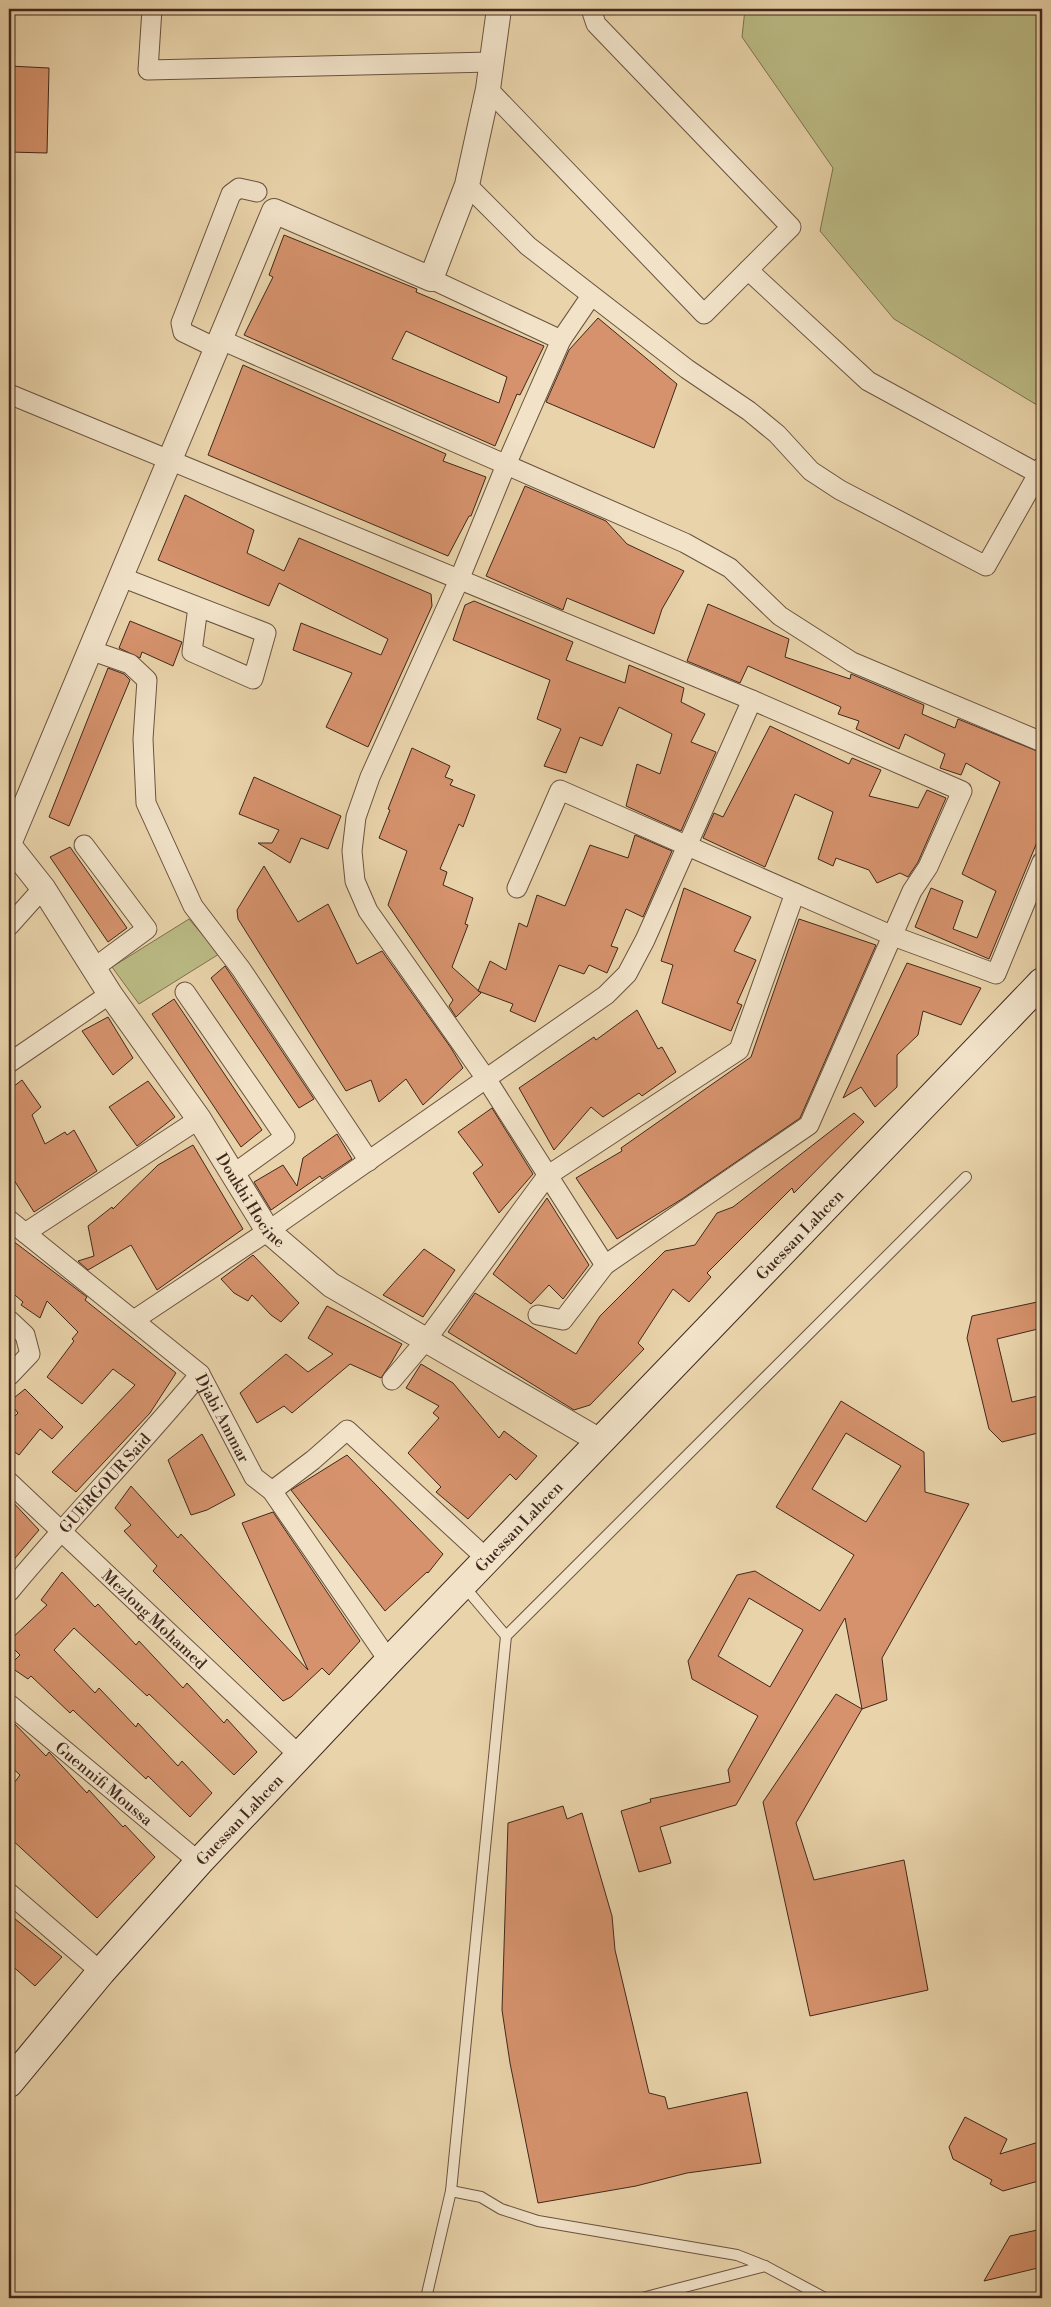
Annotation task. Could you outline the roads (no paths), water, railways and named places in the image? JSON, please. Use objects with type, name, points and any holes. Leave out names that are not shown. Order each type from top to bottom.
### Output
[{"type":"main road","name":"Guessan Lahcen","points":[[9,2083],[100,1972],[199,1862],[388,1661],[1042,982]]},
{"type":"street","points":[[152,9],[148,70],[491,62]]},
{"type":"street","points":[[431,279],[467,185],[488,89],[499,9]]},
{"type":"street","points":[[488,89],[704,314],[791,226],[594,16],[609,9]]},
{"type":"street","points":[[467,185],[528,246],[688,369],[749,411],[777,434],[811,471],[840,490],[986,566],[1040,471],[868,381],[748,270]]},
{"type":"street","points":[[257,192],[239,188],[231,194],[181,323],[183,332],[217,343],[685,543],[730,568],[780,616],[852,662],[1042,742]]},
{"type":"street","points":[[9,844],[217,343],[274,211],[431,279],[561,340]]},
{"type":"street","points":[[592,296],[561,340],[506,465],[459,580],[370,777],[356,817],[352,851],[355,881],[368,912],[487,1080],[605,1265]]},
{"type":"street","points":[[9,394],[752,700],[962,791],[928,867],[912,891],[810,1125],[605,1265],[563,1320],[538,1316]]},
{"type":"street","points":[[121,577],[198,607]]},
{"type":"street","points":[[90,650],[130,664],[147,680],[143,739],[146,803],[193,906],[241,969],[369,1162]]},
{"type":"street","points":[[134,1320],[268,1231],[487,1080],[606,995],[627,974],[645,940],[752,700]]},
{"type":"street","points":[[517,888],[560,790],[893,936],[996,974],[1042,862]]},
{"type":"street","name":"Doukhi Hocine","points":[[9,844],[43,888],[110,994],[199,1119],[268,1231],[331,1284],[600,1441]]},
{"type":"street","points":[[84,845],[147,929],[94,968]]},
{"type":"street","points":[[9,926],[43,888]]},
{"type":"street","points":[[392,1380],[426,1340],[547,1176],[739,1050],[795,893]]},
{"type":"street","points":[[185,992],[285,1137],[232,1174]]},
{"type":"street","points":[[9,1064],[110,994]]},
{"type":"street","points":[[25,1233],[199,1119]]},
{"type":"street","name":"Djabi Ammar","points":[[9,1220],[200,1374],[254,1477],[272,1491],[388,1661]]},
{"type":"street","points":[[9,1320],[25,1335],[30,1354],[9,1376]]},
{"type":"street","name":"GUERGOUR Said","points":[[9,1592],[59,1531],[169,1411],[200,1374]]},
{"type":"street","points":[[272,1491],[313,1460],[347,1430],[487,1559]]},
{"type":"street","name":"Mezloug Mohamed","points":[[9,1482],[300,1756]]},
{"type":"street","name":"Guennifi Moussa","points":[[9,1704],[199,1862]]},
{"type":"street","points":[[9,1893],[100,1972]]},
{"type":"lane","points":[[426,2298],[451,2191],[506,1636],[966,1177]]},
{"type":"lane","points":[[463,1584],[506,1636]]},
{"type":"lane","points":[[451,2191],[481,2197],[501,2209],[538,2221],[737,2255],[765,2266],[825,2298]]},
{"type":"lane","points":[[642,2298],[765,2266]]}]
